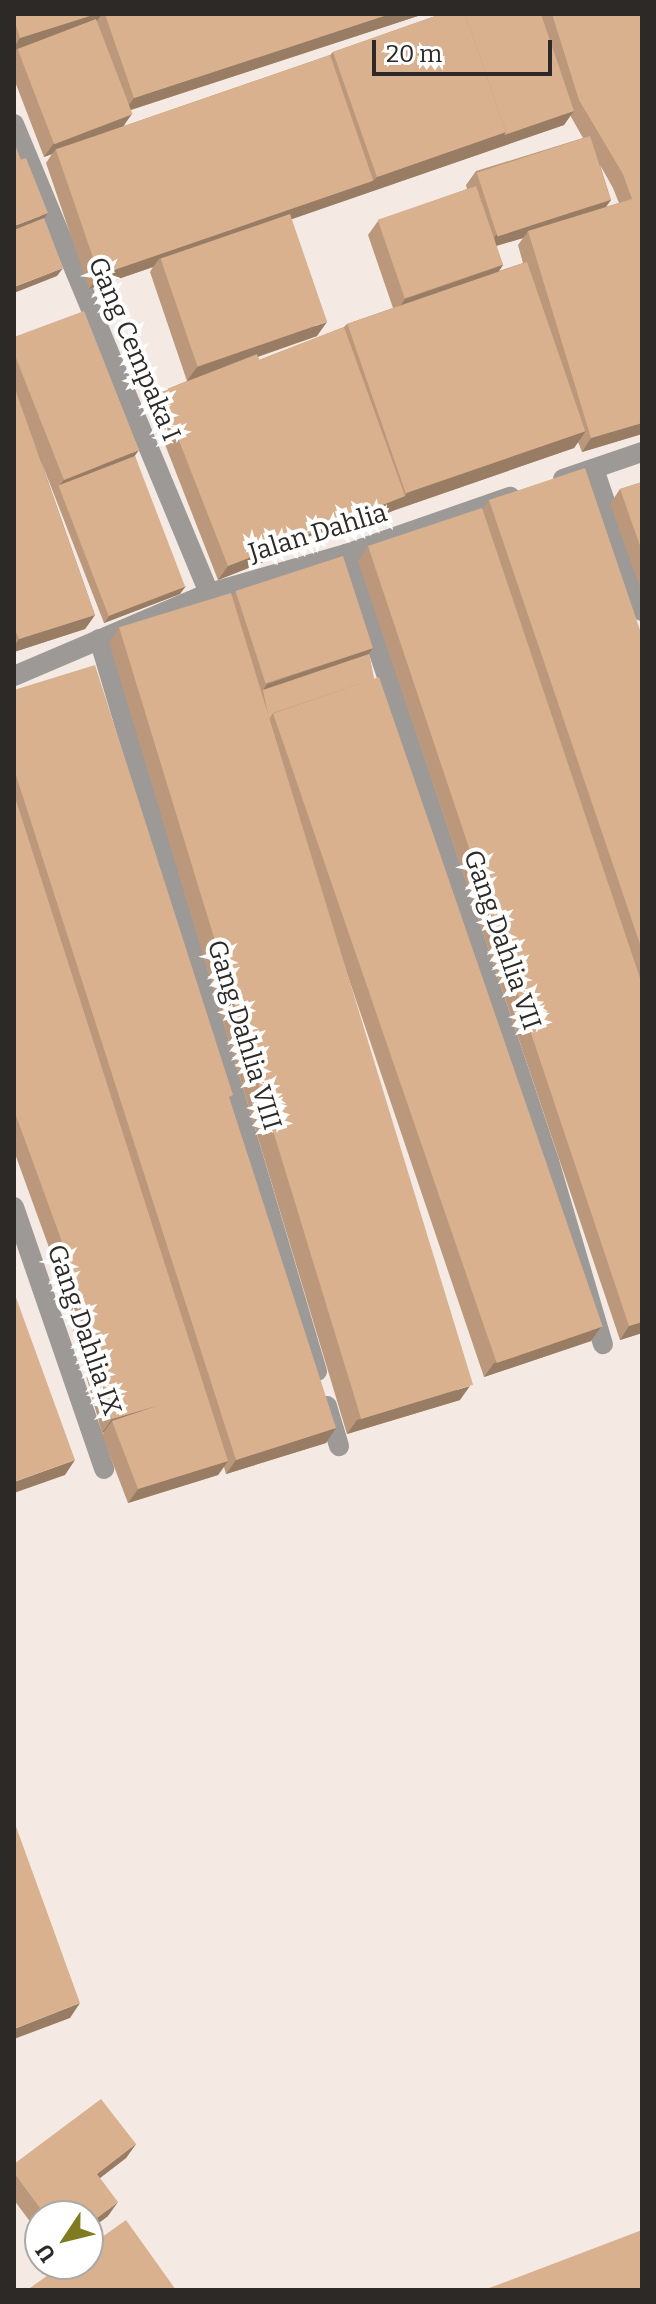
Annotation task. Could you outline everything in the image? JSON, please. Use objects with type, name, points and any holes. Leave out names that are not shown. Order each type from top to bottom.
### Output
[{"type":"street","name":"Gang Cempaka I","points":[[14,124],[37,162],[209,593]]},
{"type":"street","name":"Jalan Dahlia","points":[[14,676],[209,593],[346,554],[642,452]]},
{"type":"street","points":[[594,469],[642,611]]},
{"type":"street","name":"Gang Dahlia VII","points":[[346,554],[549,1161],[603,1344]]},
{"type":"street","name":"Gang Dahlia VIII","points":[[99,639],[339,1446]]},
{"type":"street","name":"Gang Dahlia IX","points":[[14,1207],[104,1469]]},
{"type":"building","points":[[14,14],[96,14],[20,38]]},
{"type":"building","points":[[105,14],[390,14],[134,98]]},
{"type":"building","points":[[441,14],[465,14],[506,132],[377,177],[333,52]]},
{"type":"building","points":[[465,14],[541,14],[574,111],[504,135],[506,132]]},
{"type":"building","points":[[552,14],[642,14],[642,423],[591,438],[528,231],[632,199],[623,174],[579,100]]},
{"type":"building","points":[[96,19],[133,114],[54,144],[18,49]]},
{"type":"building","points":[[330,55],[373,181],[99,275],[56,149]]},
{"type":"building","points":[[590,136],[611,200],[498,236],[477,173]]},
{"type":"building","points":[[14,142],[21,160],[14,162]]},
{"type":"building","points":[[26,158],[48,213],[14,226],[14,162]]},
{"type":"building","points":[[476,186],[503,264],[405,298],[378,220]]},
{"type":"building","points":[[290,214],[327,322],[198,366],[160,259]]},
{"type":"building","points":[[44,218],[63,268],[14,287],[14,230]]},
{"type":"building","points":[[527,262],[585,431],[406,493],[347,324]]},
{"type":"building","points":[[84,311],[139,450],[64,480],[14,353],[14,337]]},
{"type":"building","points":[[344,327],[405,496],[228,566],[160,392],[257,354],[259,360]]},
{"type":"building","points":[[14,386],[95,615],[19,639],[14,627]]},
{"type":"building","points":[[135,456],[185,587],[109,616],[58,485]]},
{"type":"building","points":[[585,468],[642,636],[642,950],[489,500]]},
{"type":"building","points":[[642,482],[642,551],[620,489]]},
{"type":"building","points":[[482,508],[642,984],[642,1322],[629,1326],[368,546]]},
{"type":"building","points":[[343,556],[373,648],[266,683],[236,591]]},
{"type":"building","points":[[231,593],[473,1385],[361,1419],[119,627]]},
{"type":"building","points":[[369,654],[374,679],[273,713],[269,719],[263,690]]},
{"type":"building","points":[[95,665],[336,1428],[236,1460],[14,769],[14,690]]},
{"type":"building","points":[[379,677],[603,1327],[497,1363],[273,713]]},
{"type":"building","points":[[14,794],[228,1461],[138,1489],[112,1421],[160,1405],[112,1419],[65,1250],[14,1110]]},
{"type":"building","points":[[14,1292],[75,1460],[14,1482]]},
{"type":"building","points":[[14,1821],[80,2003],[14,2029]]},
{"type":"building","points":[[101,2099],[136,2144],[97,2174],[118,2202],[104,2213],[104,2200],[34,2200],[14,2173],[14,2164]]},
{"type":"building","points":[[126,2220],[176,2290],[27,2290],[41,2280],[104,2280],[104,2236]]},
{"type":"building","points":[[642,2230],[642,2290],[484,2290]]}]
